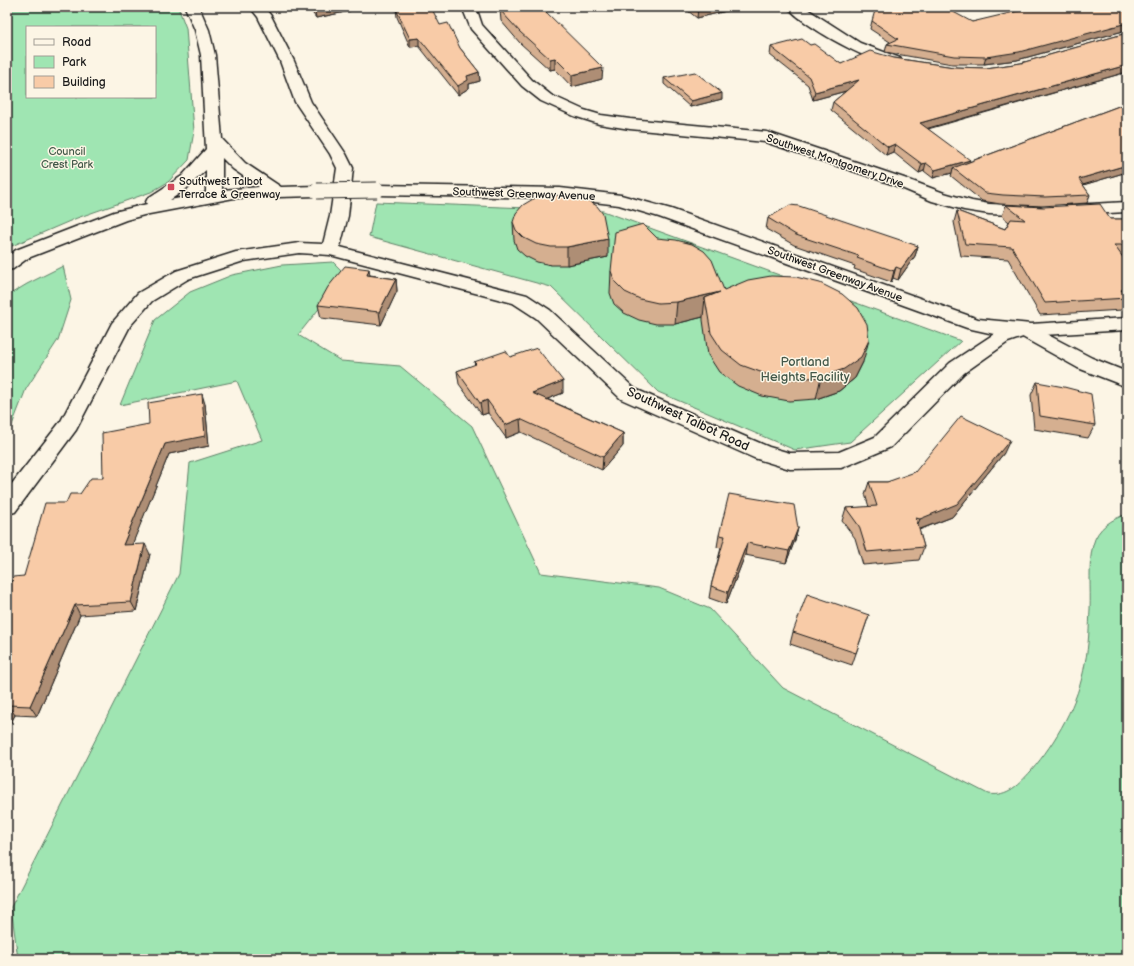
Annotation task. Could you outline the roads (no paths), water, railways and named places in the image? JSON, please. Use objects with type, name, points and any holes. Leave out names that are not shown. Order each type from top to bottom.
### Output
[{"type":"street","points":[[192,7],[202,30],[208,55],[214,145],[214,196]]},
{"type":"street","points":[[257,7],[264,16],[287,61],[303,102],[338,154],[345,168],[339,216],[330,250]]},
{"type":"street","name":"Southwest Montgomery Drive","points":[[469,7],[476,26],[527,83],[546,98],[579,113],[598,119],[630,124],[767,137],[898,181],[938,197],[970,206],[1019,211],[1053,211],[1127,207]]},
{"type":"street","points":[[795,7],[837,38],[856,49],[880,57],[906,63]]},
{"type":"street","points":[[214,145],[239,166],[277,192]]},
{"type":"street","points":[[131,212],[157,200],[179,186],[203,165],[214,145]]},
{"type":"street","name":"Southwest Greenway Avenue","points":[[7,265],[22,254],[131,212],[214,196],[277,192],[377,190],[560,193],[621,200],[665,213],[974,324],[992,328],[1024,330],[1127,324]]},
{"type":"street","name":"Southwest Talbot Road","points":[[7,506],[69,425],[122,323],[145,297],[182,276],[242,256],[298,248],[330,250],[520,299],[543,314],[628,394],[762,453],[790,460],[841,460],[883,442],[957,368],[1001,338],[1024,330]]},
{"type":"street","points":[[1024,330],[1085,363],[1127,380]]},
{"type":"place","name":"Southwest Talbot Terrace & Greenway","points":[[171,187]]},
{"type":"park label","name":"Council Crest Park","points":[[67,157]]},
{"type":"park label","name":"Portland Heights Facility","points":[[805,370]]}]
